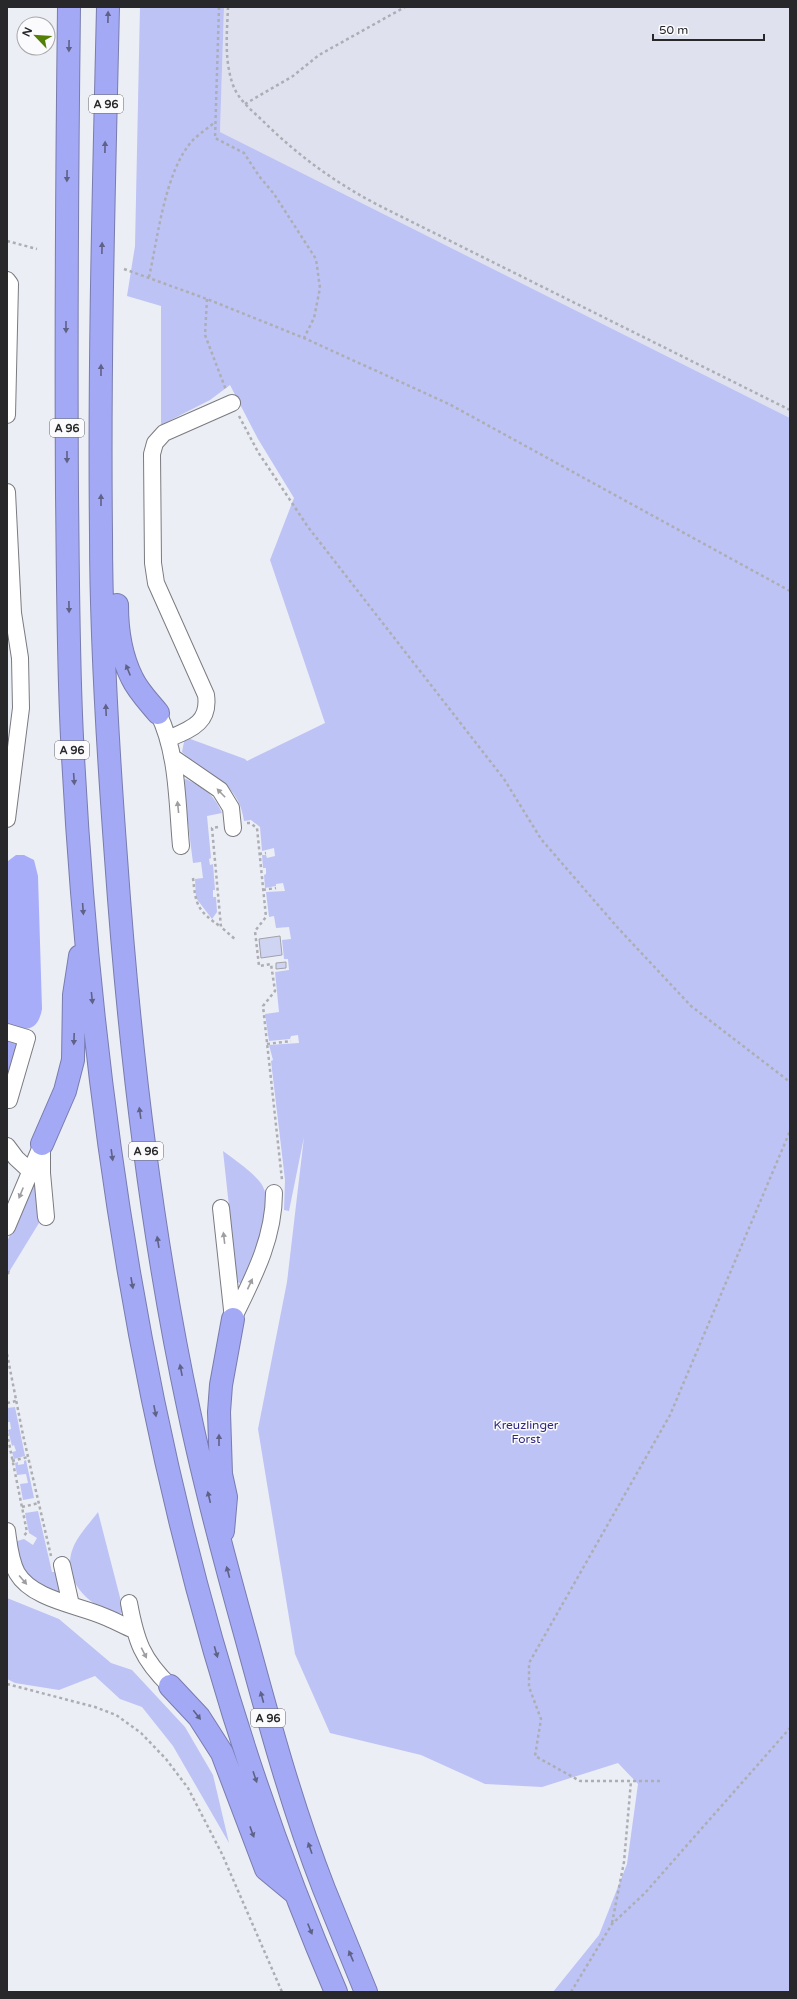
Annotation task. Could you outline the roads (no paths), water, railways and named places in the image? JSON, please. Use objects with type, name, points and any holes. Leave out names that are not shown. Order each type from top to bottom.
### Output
[{"type":"highway","name":"A 96","points":[[70,7],[66,288],[68,576],[72,735],[84,931],[105,1109],[121,1219],[156,1419],[205,1615],[251,1767],[296,1893],[336,1992]]},
{"type":"highway","name":"A 96","points":[[108,7],[102,287],[101,539],[108,749],[129,1022],[154,1217],[189,1414],[221,1548],[280,1761],[323,1885],[366,1992]]},
{"type":"highway","points":[[101,539],[116,559],[119,631],[126,666],[132,680],[158,713]]},
{"type":"highway","points":[[42,1144],[65,1091],[73,1060],[74,995],[84,931]]},
{"type":"highway","points":[[221,1548],[226,1496],[221,1474],[219,1450],[219,1412],[221,1386],[233,1319]]},
{"type":"highway","points":[[170,1686],[199,1717],[222,1753],[266,1869],[296,1893]]},
{"type":"lane","points":[[7,280],[10,284],[7,415]]},
{"type":"lane","points":[[168,739],[183,733],[204,719],[208,707],[206,695],[156,583],[153,563],[152,454],[155,443],[164,433],[232,403]]},
{"type":"lane","points":[[7,492],[13,613],[20,658],[20,708],[7,818]]},
{"type":"lane","points":[[158,713],[168,739],[172,757],[181,846]]},
{"type":"lane","points":[[172,757],[220,790],[231,808],[232,827]]},
{"type":"lane","points":[[7,1032],[27,1038],[9,1100],[7,1100]]},
{"type":"lane","points":[[7,1227],[42,1144]]},
{"type":"lane","points":[[42,1144],[42,1173],[46,1217]]},
{"type":"lane","points":[[7,1146],[16,1158],[30,1171]]},
{"type":"lane","points":[[233,1319],[259,1264],[269,1237],[274,1211],[274,1193]]},
{"type":"lane","points":[[221,1208],[233,1319]]},
{"type":"lane","points":[[8,1535],[13,1564],[24,1582],[32,1589],[46,1596],[104,1616],[134,1630]]},
{"type":"lane","points":[[57,1564],[71,1605]]},
{"type":"lane","points":[[129,1603],[134,1630],[147,1660],[154,1670],[170,1686]]},
{"type":"park label","name":"Kreuzlinger Forst","points":[[526,1432]]}]
